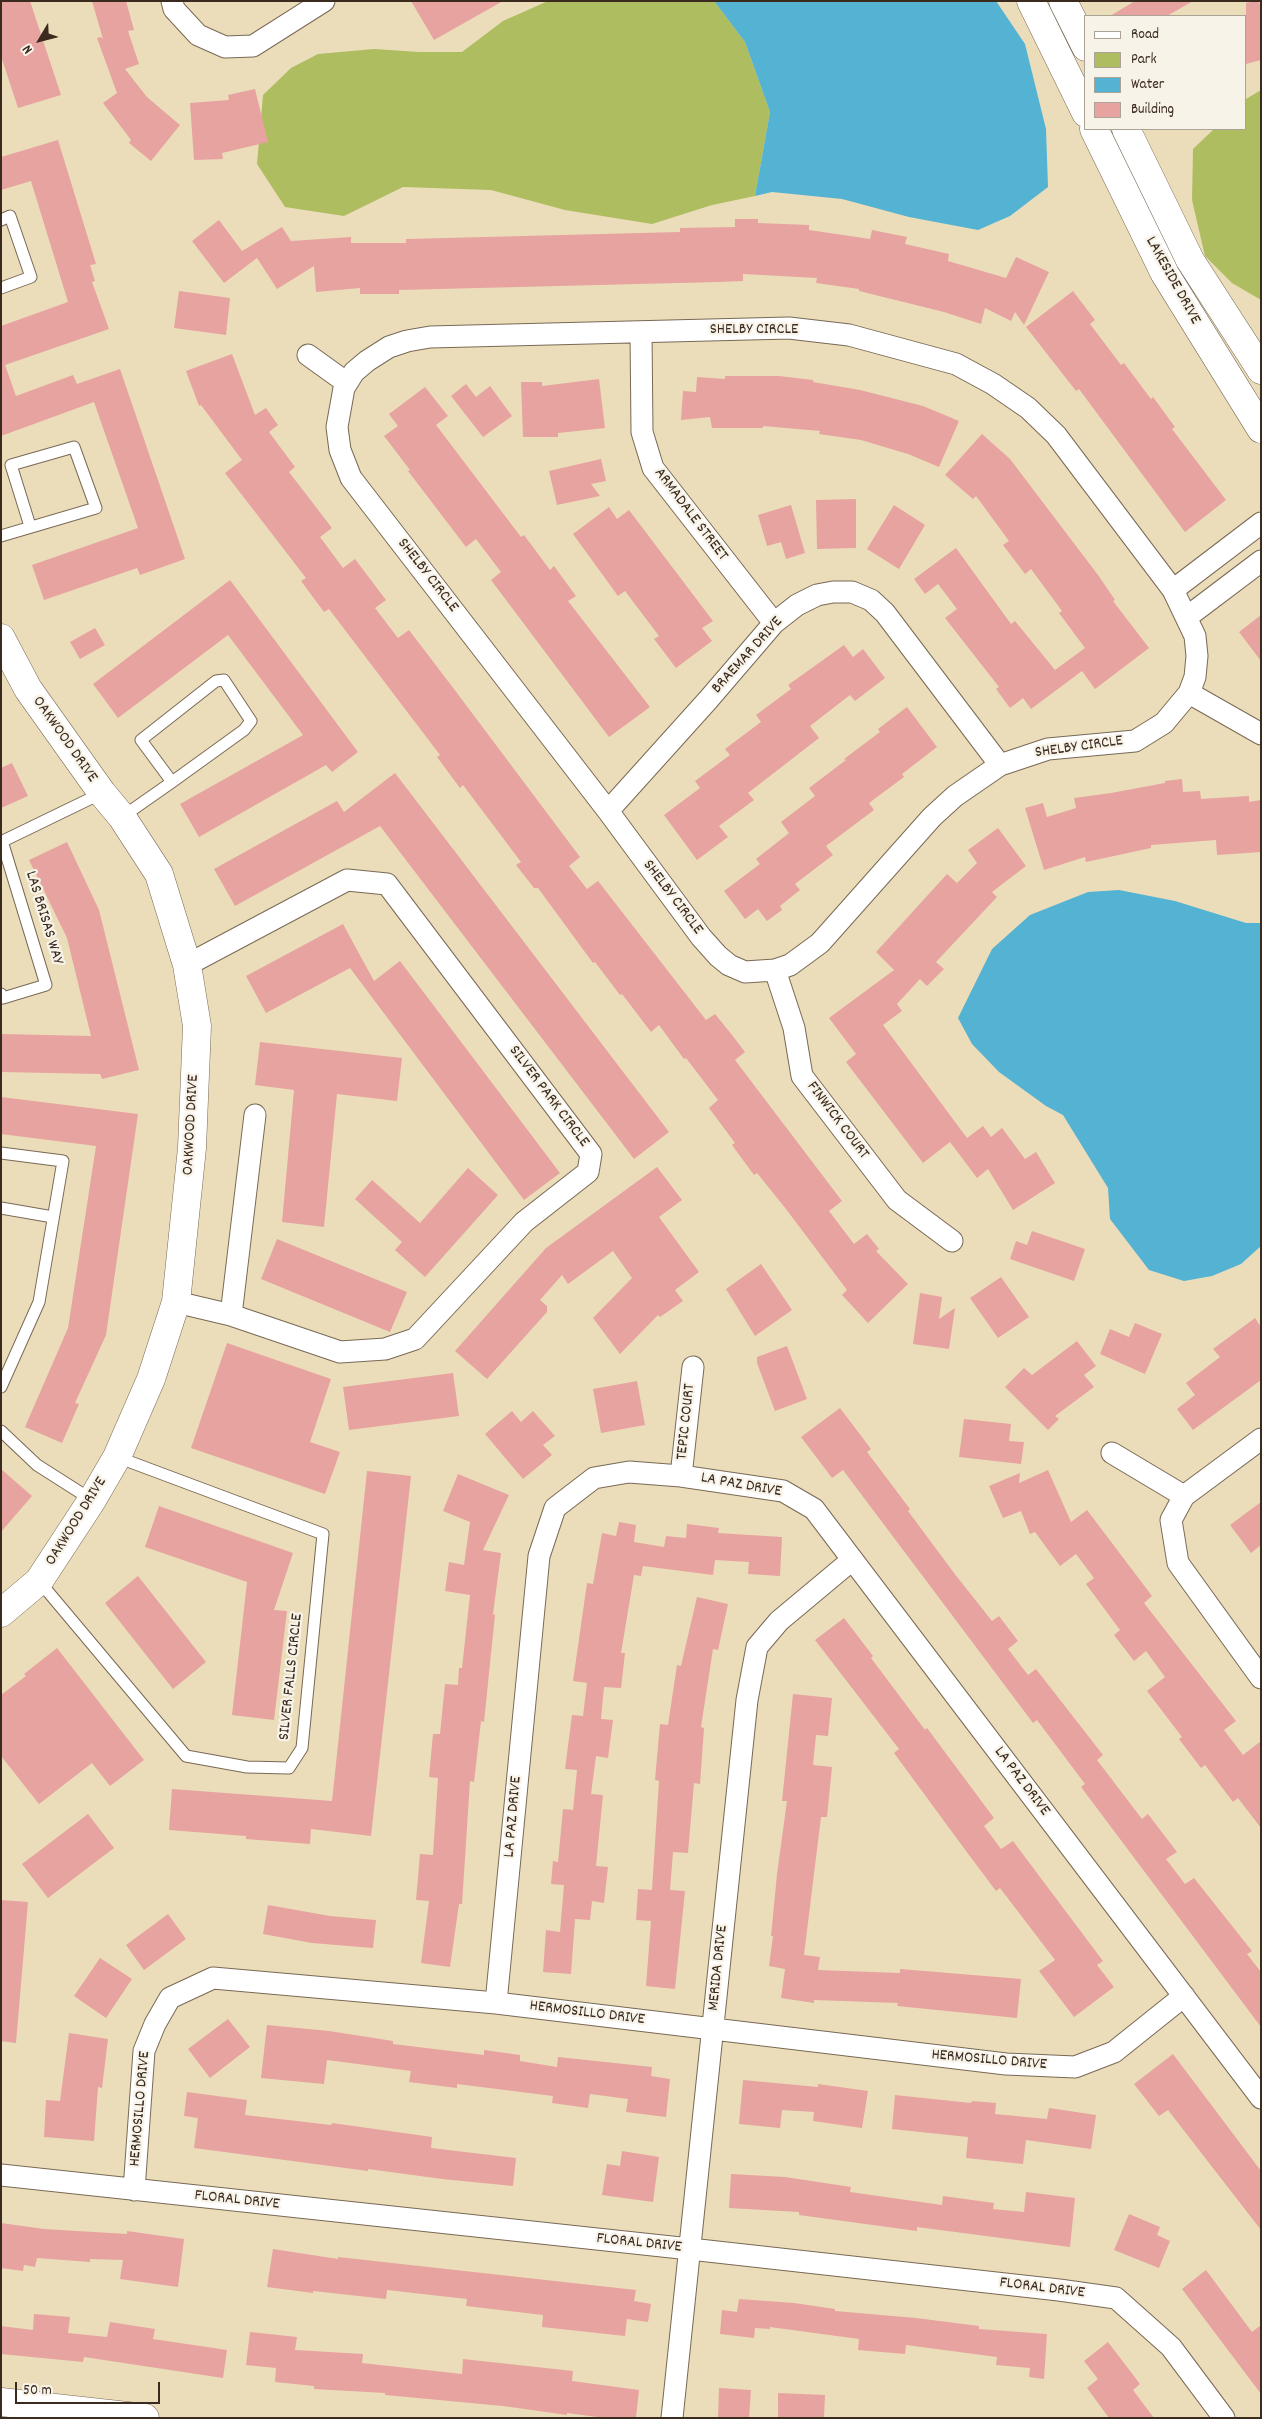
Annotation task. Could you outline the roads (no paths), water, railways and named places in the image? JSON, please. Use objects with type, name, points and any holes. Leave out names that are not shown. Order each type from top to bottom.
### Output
[{"type":"street","points":[[172,1],[174,9],[198,36],[225,48],[253,46],[324,1]]},
{"type":"street","points":[[1031,1],[1084,109]]},
{"type":"street","points":[[1063,1],[1084,43]]},
{"type":"street","name":"LAKESIDE DRIVE","points":[[1094,130],[1165,274],[1261,429]]},
{"type":"street","name":"LAKESIDE DRIVE","points":[[1126,130],[1190,260],[1261,370]]},
{"type":"street","name":"SHELBY CIRCLE","points":[[789,328],[849,336],[956,364],[993,384],[1028,408],[1056,435],[1173,590],[1195,636],[1197,656],[1195,677],[1189,693],[1164,723],[1135,740],[1048,749],[1000,765],[955,796],[932,817],[820,943],[790,965],[776,970],[744,972],[729,965],[718,956],[351,478],[340,450],[337,427],[339,407],[344,388],[354,372],[389,347],[422,338],[641,333],[789,328]]},
{"type":"street","name":"ARMADALE STREET","points":[[641,333],[642,432],[653,468],[774,622]]},
{"type":"street","points":[[308,354],[347,383]]},
{"type":"street","points":[[1173,590],[1261,523]]},
{"type":"street","points":[[1187,617],[1261,562]]},
{"type":"street","name":"BRAEMAR DRIVE","points":[[608,812],[774,622],[797,605],[817,595],[833,592],[852,592],[871,600],[885,613],[1000,765]]},
{"type":"street","name":"OAKWOOD DRIVE","points":[[1,638],[28,689],[102,793],[122,817],[159,874],[186,965],[197,1026],[192,1148],[176,1302],[151,1379],[117,1457],[92,1500],[39,1581],[1,1613]]},
{"type":"street","points":[[1189,693],[1261,734]]},
{"type":"street","name":"SILVER PARK CIRCLE","points":[[176,1302],[231,1314],[340,1352],[385,1349],[415,1339],[524,1222],[588,1172],[591,1154],[387,884],[347,880],[186,965]]},
{"type":"street","name":"FINWICK COURT","points":[[776,970],[794,1028],[802,1076],[897,1200],[952,1241]]},
{"type":"street","points":[[231,1314],[255,1115]]},
{"type":"street","name":"TEPIC COURT","points":[[681,1476],[693,1367]]},
{"type":"street","points":[[1261,1439],[1184,1496],[1171,1520],[1178,1563],[1261,1678]]},
{"type":"street","points":[[1112,1452],[1184,1496]]},
{"type":"street","name":"LA PAZ DRIVE","points":[[496,2003],[539,1556],[555,1508],[594,1478],[629,1472],[681,1476],[784,1491],[814,1509],[1261,2098]]},
{"type":"street","name":"MERIDA DRIVE","points":[[672,2418],[747,1700],[757,1647],[779,1620],[852,1560]]},
{"type":"street","name":"HERMOSILLO DRIVE","points":[[134,2190],[144,2051],[155,2024],[170,1998],[213,1978],[496,2003],[1006,2064],[1075,2067],[1114,2052],[1184,1996]]},
{"type":"street","name":"FLORAL DRIVE","points":[[1,2174],[1059,2290],[1116,2298],[1171,2347],[1224,2418]]},
{"type":"street","points":[[3,2407],[145,2418]]},
{"type":"lane","points":[[1,220],[10,216],[31,277],[1,288]]},
{"type":"lane","points":[[1,536],[96,508],[74,446],[11,465],[30,526]]},
{"type":"lane","points":[[122,817],[172,782],[244,730],[251,721],[224,680],[216,681],[141,740],[172,782]]},
{"type":"lane","name":"LAS BRISAS WAY","points":[[1,994],[3,998],[46,985],[2,842],[102,793]]},
{"type":"lane","points":[[1,1153],[63,1161],[39,1302],[1,1387]]},
{"type":"lane","points":[[1,1208],[54,1217]]},
{"type":"lane","points":[[1,1431],[37,1465],[92,1500]]},
{"type":"lane","name":"SILVER FALLS CIRCLE","points":[[39,1581],[186,1756],[247,1767],[289,1768],[302,1748],[323,1534],[117,1457]]},
{"type":"water","points":[[714,1],[996,1],[1025,44],[1046,129],[1048,187],[1010,216],[978,230],[909,217],[842,199],[772,192],[755,196],[770,112],[745,42]]},
{"type":"water","points":[[1119,890],[1175,901],[1246,923],[1261,923],[1261,1246],[1241,1264],[1212,1276],[1184,1281],[1149,1270],[1110,1219],[1108,1188],[1063,1115],[1046,1106],[999,1072],[972,1044],[958,1018],[992,949],[1030,915],[1088,892]]}]
